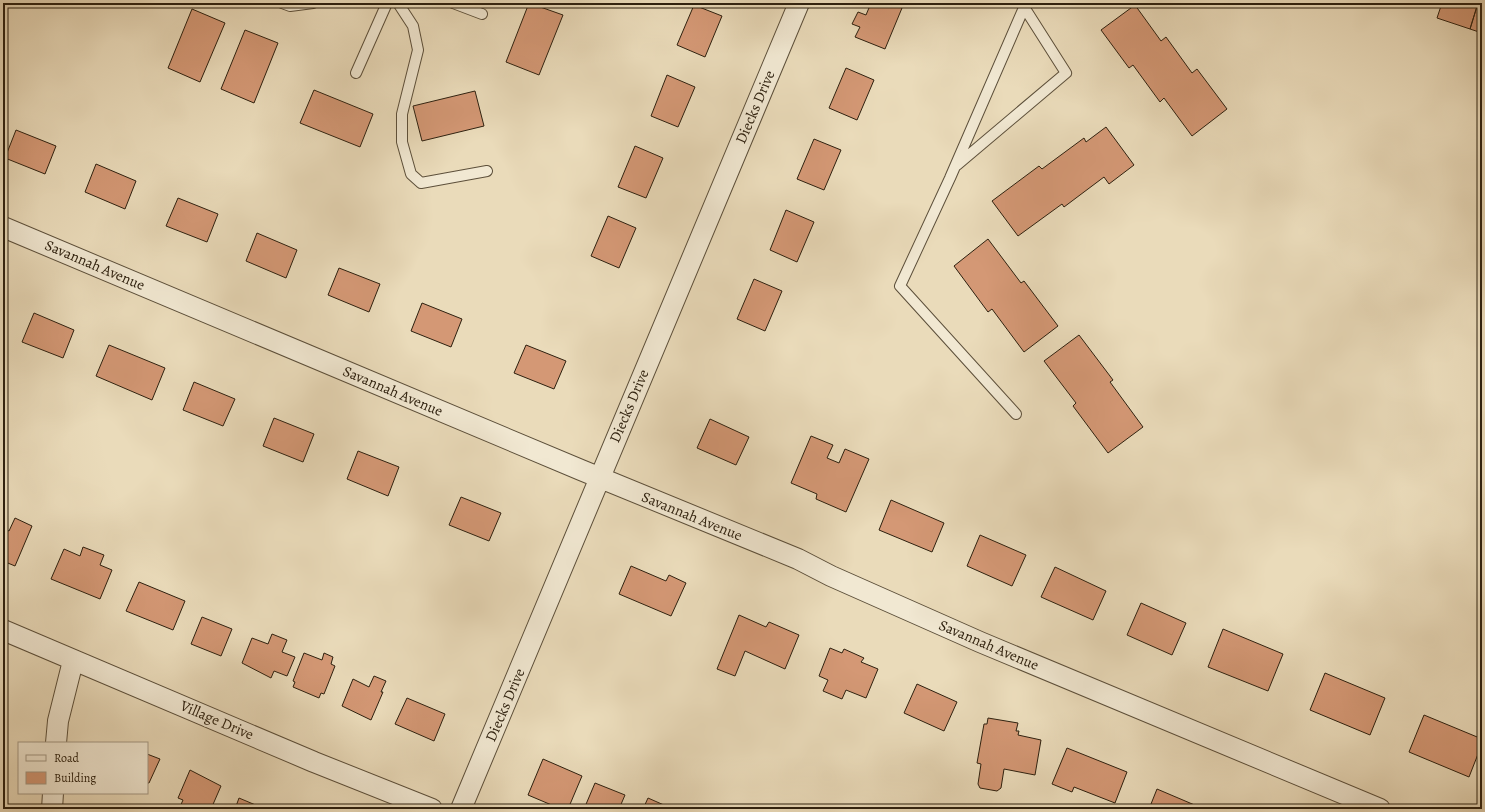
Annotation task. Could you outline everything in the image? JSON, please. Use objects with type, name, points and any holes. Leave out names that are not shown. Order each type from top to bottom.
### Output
[{"type":"street","name":"Diecks Drive","points":[[461,809],[600,478],[606,460],[799,3]]},
{"type":"street","name":"Savannah Avenue","points":[[3,227],[600,478],[798,559],[831,576],[980,642],[1380,809]]},
{"type":"street","name":"Village Drive","points":[[3,630],[72,661],[432,809]]},
{"type":"street","points":[[56,742],[58,721],[72,661]]},
{"type":"street","points":[[52,809],[53,794]]},
{"type":"lane","points":[[282,3],[290,6],[313,3]]},
{"type":"lane","points":[[356,73],[387,3]]},
{"type":"lane","points":[[398,3],[413,26],[418,50],[402,114],[402,142],[411,174],[421,183],[487,171]]},
{"type":"lane","points":[[453,3],[482,14]]},
{"type":"lane","points":[[1016,414],[900,286],[955,166],[1025,5]]},
{"type":"lane","points":[[955,166],[1066,73],[1025,5]]},
{"type":"building","points":[[529,3],[563,15],[539,75],[506,62]]},
{"type":"building","points":[[871,3],[889,3],[902,8],[885,49],[855,37],[860,27],[852,24],[858,12],[866,15]]},
{"type":"building","points":[[1442,3],[1478,3],[1470,29],[1437,18]]},
{"type":"building","points":[[1478,3],[1482,3],[1482,33],[1470,29]]},
{"type":"building","points":[[694,5],[722,16],[705,57],[677,45]]},
{"type":"building","points":[[1135,5],[1161,41],[1166,37],[1192,73],[1197,69],[1227,109],[1192,136],[1164,98],[1160,102],[1133,65],[1129,68],[1101,30]]},
{"type":"building","points":[[192,9],[225,23],[200,82],[168,68]]},
{"type":"building","points":[[245,30],[278,43],[254,103],[221,89]]},
{"type":"building","points":[[846,68],[874,80],[857,120],[829,108]]},
{"type":"building","points":[[667,75],[695,87],[678,127],[651,116]]},
{"type":"building","points":[[314,90],[373,114],[360,147],[300,123]]},
{"type":"building","points":[[475,91],[484,126],[422,141],[413,106]]},
{"type":"building","points":[[1106,127],[1134,165],[1109,184],[1104,177],[1064,207],[1062,204],[1018,236],[992,201],[1039,166],[1042,169],[1084,138],[1086,142]]},
{"type":"building","points":[[16,130],[56,146],[45,174],[5,158]]},
{"type":"building","points":[[814,139],[841,150],[824,190],[797,179]]},
{"type":"building","points":[[635,146],[663,158],[646,198],[618,187]]},
{"type":"building","points":[[96,164],[136,181],[125,209],[85,192]]},
{"type":"building","points":[[178,198],[218,214],[207,242],[166,226]]},
{"type":"building","points":[[786,210],[814,222],[797,262],[770,250]]},
{"type":"building","points":[[608,216],[636,228],[619,268],[591,256]]},
{"type":"building","points":[[257,233],[297,250],[286,278],[246,261]]},
{"type":"building","points":[[988,239],[1021,283],[1024,281],[1058,326],[1024,352],[992,309],[988,312],[954,266]]},
{"type":"building","points":[[339,268],[380,284],[369,312],[328,295]]},
{"type":"building","points":[[754,279],[782,291],[765,331],[737,319]]},
{"type":"building","points":[[422,303],[462,319],[451,347],[411,331]]},
{"type":"building","points":[[34,313],[74,330],[63,358],[22,342]]},
{"type":"building","points":[[1079,335],[1113,380],[1110,382],[1143,427],[1108,453],[1073,406],[1076,403],[1044,361]]},
{"type":"building","points":[[109,345],[165,368],[152,400],[96,376]]},
{"type":"building","points":[[526,345],[566,361],[554,389],[514,373]]},
{"type":"building","points":[[194,382],[235,399],[223,426],[183,410]]},
{"type":"building","points":[[274,418],[314,434],[303,462],[263,446]]},
{"type":"building","points":[[710,419],[749,437],[736,465],[697,448]]},
{"type":"building","points":[[811,436],[833,445],[827,458],[839,463],[845,449],[869,459],[846,512],[816,499],[817,494],[791,483]]},
{"type":"building","points":[[358,451],[399,467],[388,496],[347,479]]},
{"type":"building","points":[[461,497],[501,513],[489,541],[449,525]]},
{"type":"building","points":[[891,500],[944,523],[932,552],[879,530]]},
{"type":"building","points":[[15,518],[32,526],[15,566],[3,561],[3,528],[9,531]]},
{"type":"building","points":[[980,535],[1026,555],[1012,586],[967,566]]},
{"type":"building","points":[[83,547],[104,555],[100,565],[112,570],[100,599],[51,579],[64,549],[80,556]]},
{"type":"building","points":[[631,566],[666,581],[669,575],[686,583],[671,616],[619,594]]},
{"type":"building","points":[[1055,567],[1106,591],[1093,620],[1041,597]]},
{"type":"building","points":[[139,582],[185,601],[173,630],[126,611]]},
{"type":"building","points":[[1141,603],[1186,623],[1172,655],[1127,635]]},
{"type":"building","points":[[739,615],[766,627],[769,622],[799,635],[785,669],[745,651],[735,676],[717,669]]},
{"type":"building","points":[[202,617],[232,629],[221,656],[191,644]]},
{"type":"building","points":[[1223,629],[1283,654],[1268,691],[1208,667]]},
{"type":"building","points":[[272,634],[287,640],[282,652],[295,657],[287,676],[274,671],[271,678],[242,663],[252,638],[268,644]]},
{"type":"building","points":[[830,648],[842,653],[844,649],[864,658],[861,662],[878,669],[866,698],[846,690],[842,699],[823,691],[828,680],[819,676]]},
{"type":"building","points":[[304,653],[322,660],[324,653],[333,657],[331,664],[335,666],[324,694],[321,693],[319,698],[293,687],[295,682],[293,681]]},
{"type":"building","points":[[1325,673],[1385,698],[1370,735],[1310,710]]},
{"type":"building","points":[[374,676],[386,681],[371,720],[342,706],[353,679],[369,687]]},
{"type":"building","points":[[917,684],[957,702],[944,731],[904,713]]},
{"type":"building","points":[[407,698],[445,714],[434,741],[395,724]]},
{"type":"building","points":[[1424,715],[1482,739],[1482,744],[1469,777],[1409,752]]},
{"type":"building","points":[[988,718],[1018,723],[1016,731],[1019,731],[1018,735],[1041,740],[1035,775],[1004,769],[1001,788],[997,791],[980,788],[978,784],[981,764],[977,763],[984,724],[987,724]]},
{"type":"building","points":[[1067,748],[1127,772],[1115,803],[1074,787],[1072,792],[1052,784]]},
{"type":"building","points":[[148,754],[160,759],[148,783]]},
{"type":"building","points":[[543,759],[582,776],[568,809],[561,809],[528,795]]},
{"type":"building","points":[[190,770],[221,786],[211,809],[179,809],[183,800],[178,798]]},
{"type":"building","points":[[595,783],[625,795],[619,809],[584,809]]},
{"type":"building","points":[[1157,789],[1204,809],[1149,809]]},
{"type":"building","points":[[239,798],[265,809],[235,809]]},
{"type":"building","points":[[648,798],[673,809],[643,809]]}]
